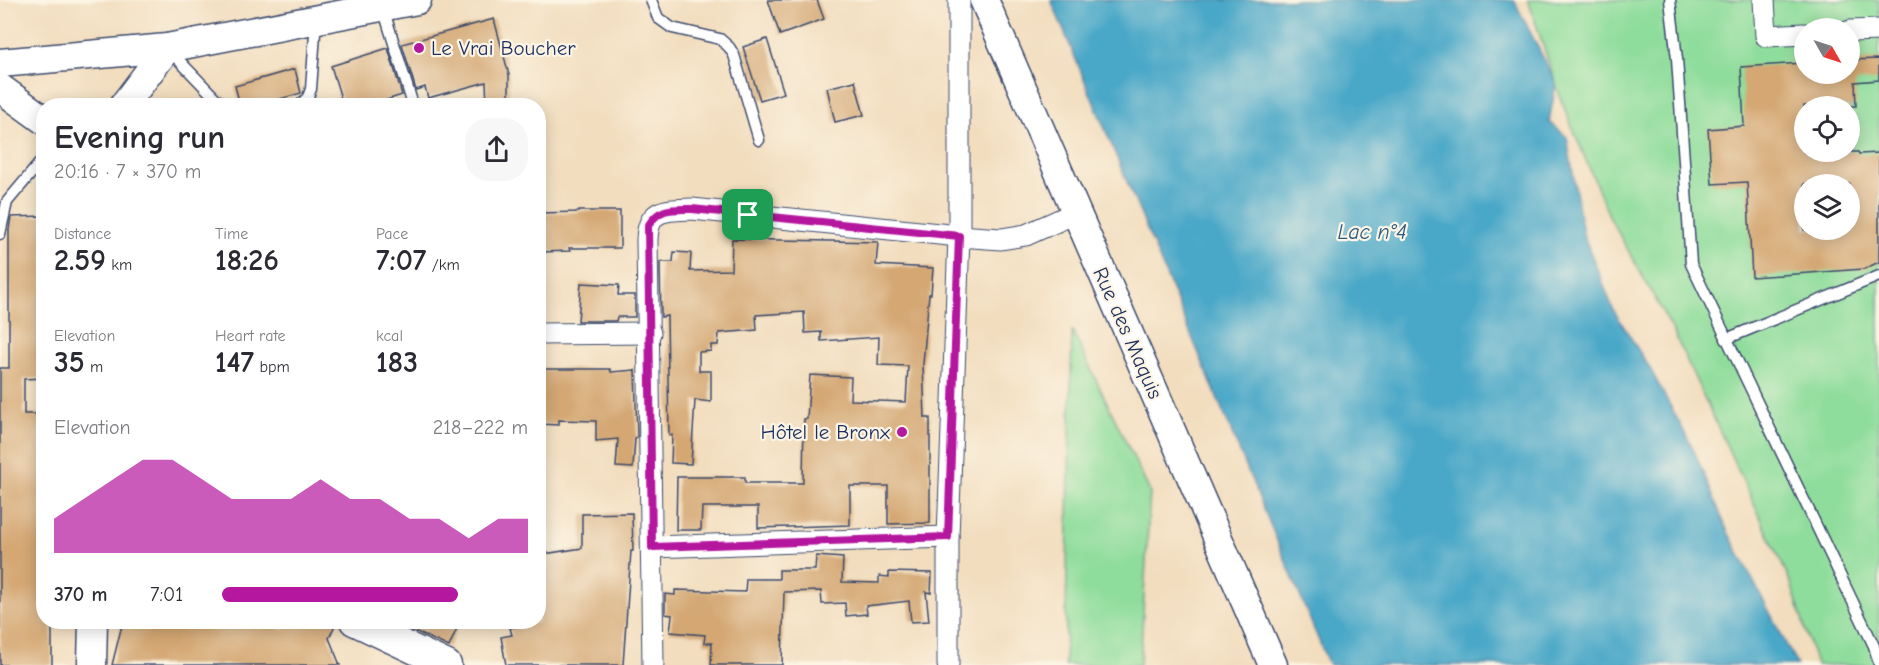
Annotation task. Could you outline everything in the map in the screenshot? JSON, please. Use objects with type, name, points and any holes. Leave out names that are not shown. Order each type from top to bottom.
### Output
[{"type":"street","points":[[0,63],[167,48],[417,0]]},
{"type":"street","points":[[948,665],[948,537],[959,236],[959,0]]},
{"type":"street","name":"Rue des Maquis","points":[[984,0],[1273,665]]},
{"type":"street","points":[[1764,0],[1766,36],[1794,35]]},
{"type":"street","points":[[1860,31],[1879,30]]},
{"type":"street","points":[[129,98],[167,48]]},
{"type":"street","points":[[0,88],[36,114]]},
{"type":"street","points":[[653,665],[648,226],[653,217],[667,210],[692,209],[1001,239],[1026,235],[1075,213]]},
{"type":"street","points":[[546,334],[650,333]]},
{"type":"street","points":[[652,547],[948,537]]},
{"type":"street","points":[[92,665],[93,629]]},
{"type":"street","points":[[371,629],[447,665]]},
{"type":"lane","points":[[651,0],[658,18],[672,28],[720,39],[729,47],[734,55],[759,140]]},
{"type":"lane","points":[[1670,0],[1677,59],[1690,264],[1876,645],[1879,664]]},
{"type":"lane","points":[[383,8],[410,98]]},
{"type":"lane","points":[[307,98],[311,89],[316,20]]},
{"type":"lane","points":[[167,48],[215,98]]},
{"type":"lane","points":[[0,234],[7,202],[36,168]]},
{"type":"lane","points":[[1726,339],[1879,276]]},
{"type":"green space","points":[[1528,0],[1879,0],[1879,665],[1816,665],[1791,583],[1671,327],[1610,218],[1563,105]]},
{"type":"green space","points":[[1072,330],[1150,492],[1140,665],[1065,665]]},
{"type":"water","name":"Lac n°4","points":[[1051,0],[1514,0],[1556,83],[1549,122],[1567,137],[1583,234],[1614,311],[1649,367],[1692,446],[1728,532],[1797,665],[1329,665]]},
{"type":"building","points":[[768,0],[817,0],[824,19],[780,35]]},
{"type":"building","points":[[494,19],[509,75],[509,98],[487,98],[486,82],[428,98],[425,87],[416,90],[402,44]]},
{"type":"building","points":[[767,39],[784,93],[760,100],[743,47]]},
{"type":"building","points":[[388,48],[402,95],[393,98],[341,98],[331,66]]},
{"type":"building","points":[[1879,59],[1879,80],[1860,82],[1860,60]]},
{"type":"building","points":[[1794,64],[1794,84],[1855,84],[1856,96],[1794,96],[1794,162],[1860,162],[1860,154],[1879,153],[1879,262],[1864,269],[1752,277],[1747,182],[1712,184],[1708,129],[1744,126],[1741,67]]},
{"type":"building","points":[[295,69],[301,93],[284,98],[238,98],[235,86]]},
{"type":"building","points":[[855,81],[864,115],[835,122],[827,88]]},
{"type":"building","points":[[620,211],[620,248],[569,248],[570,251],[546,252],[546,213]]},
{"type":"building","points":[[36,216],[36,378],[24,379],[24,414],[36,414],[36,629],[52,629],[52,665],[0,665],[0,368],[9,368],[9,230],[11,217]]},
{"type":"building","points":[[732,239],[878,242],[876,265],[933,268],[923,364],[925,418],[930,418],[930,523],[888,524],[888,486],[850,486],[850,525],[758,528],[758,507],[702,507],[701,530],[676,530],[677,477],[745,477],[745,483],[803,483],[804,419],[807,419],[810,375],[851,377],[850,400],[906,402],[908,366],[878,365],[879,337],[821,341],[821,332],[805,333],[804,312],[756,315],[757,330],[719,333],[718,345],[711,345],[711,351],[699,352],[699,371],[711,371],[711,402],[695,400],[691,464],[671,463],[667,316],[661,317],[660,262],[673,262],[674,252],[691,253],[690,271],[731,270]]},
{"type":"building","points":[[581,283],[619,285],[618,295],[635,295],[635,317],[617,317],[616,321],[578,321]]},
{"type":"building","points":[[546,369],[610,369],[611,372],[635,370],[637,437],[635,438],[633,468],[616,467],[618,439],[596,441],[596,421],[559,420],[559,425],[546,424]]},
{"type":"building","points":[[632,513],[633,551],[631,551],[623,665],[506,665],[501,637],[512,635],[510,629],[546,629],[546,554],[582,548],[582,514]]},
{"type":"building","points":[[816,556],[843,558],[842,582],[879,583],[879,576],[889,577],[889,572],[932,573],[931,593],[926,592],[929,621],[911,622],[909,601],[866,606],[867,614],[846,616],[845,603],[822,604],[821,591],[784,592],[782,665],[711,665],[712,643],[704,643],[705,635],[670,632],[672,615],[665,614],[665,594],[675,595],[675,590],[745,592],[746,579],[779,579],[779,570],[815,570]]},
{"type":"building","points":[[121,629],[333,629],[329,638],[340,665],[112,665]]},
{"type":"building","points":[[410,629],[457,629],[449,647]]},
{"type":"place","name":"Le Vrai Boucher","points":[[419,48]]},
{"type":"place","name":"Hôtel le Bronx","points":[[902,432]]},
{"type":"route","points":[[692,209],[748,215],[959,236],[948,537],[652,547],[648,226],[653,217],[667,210],[692,209]]}]
